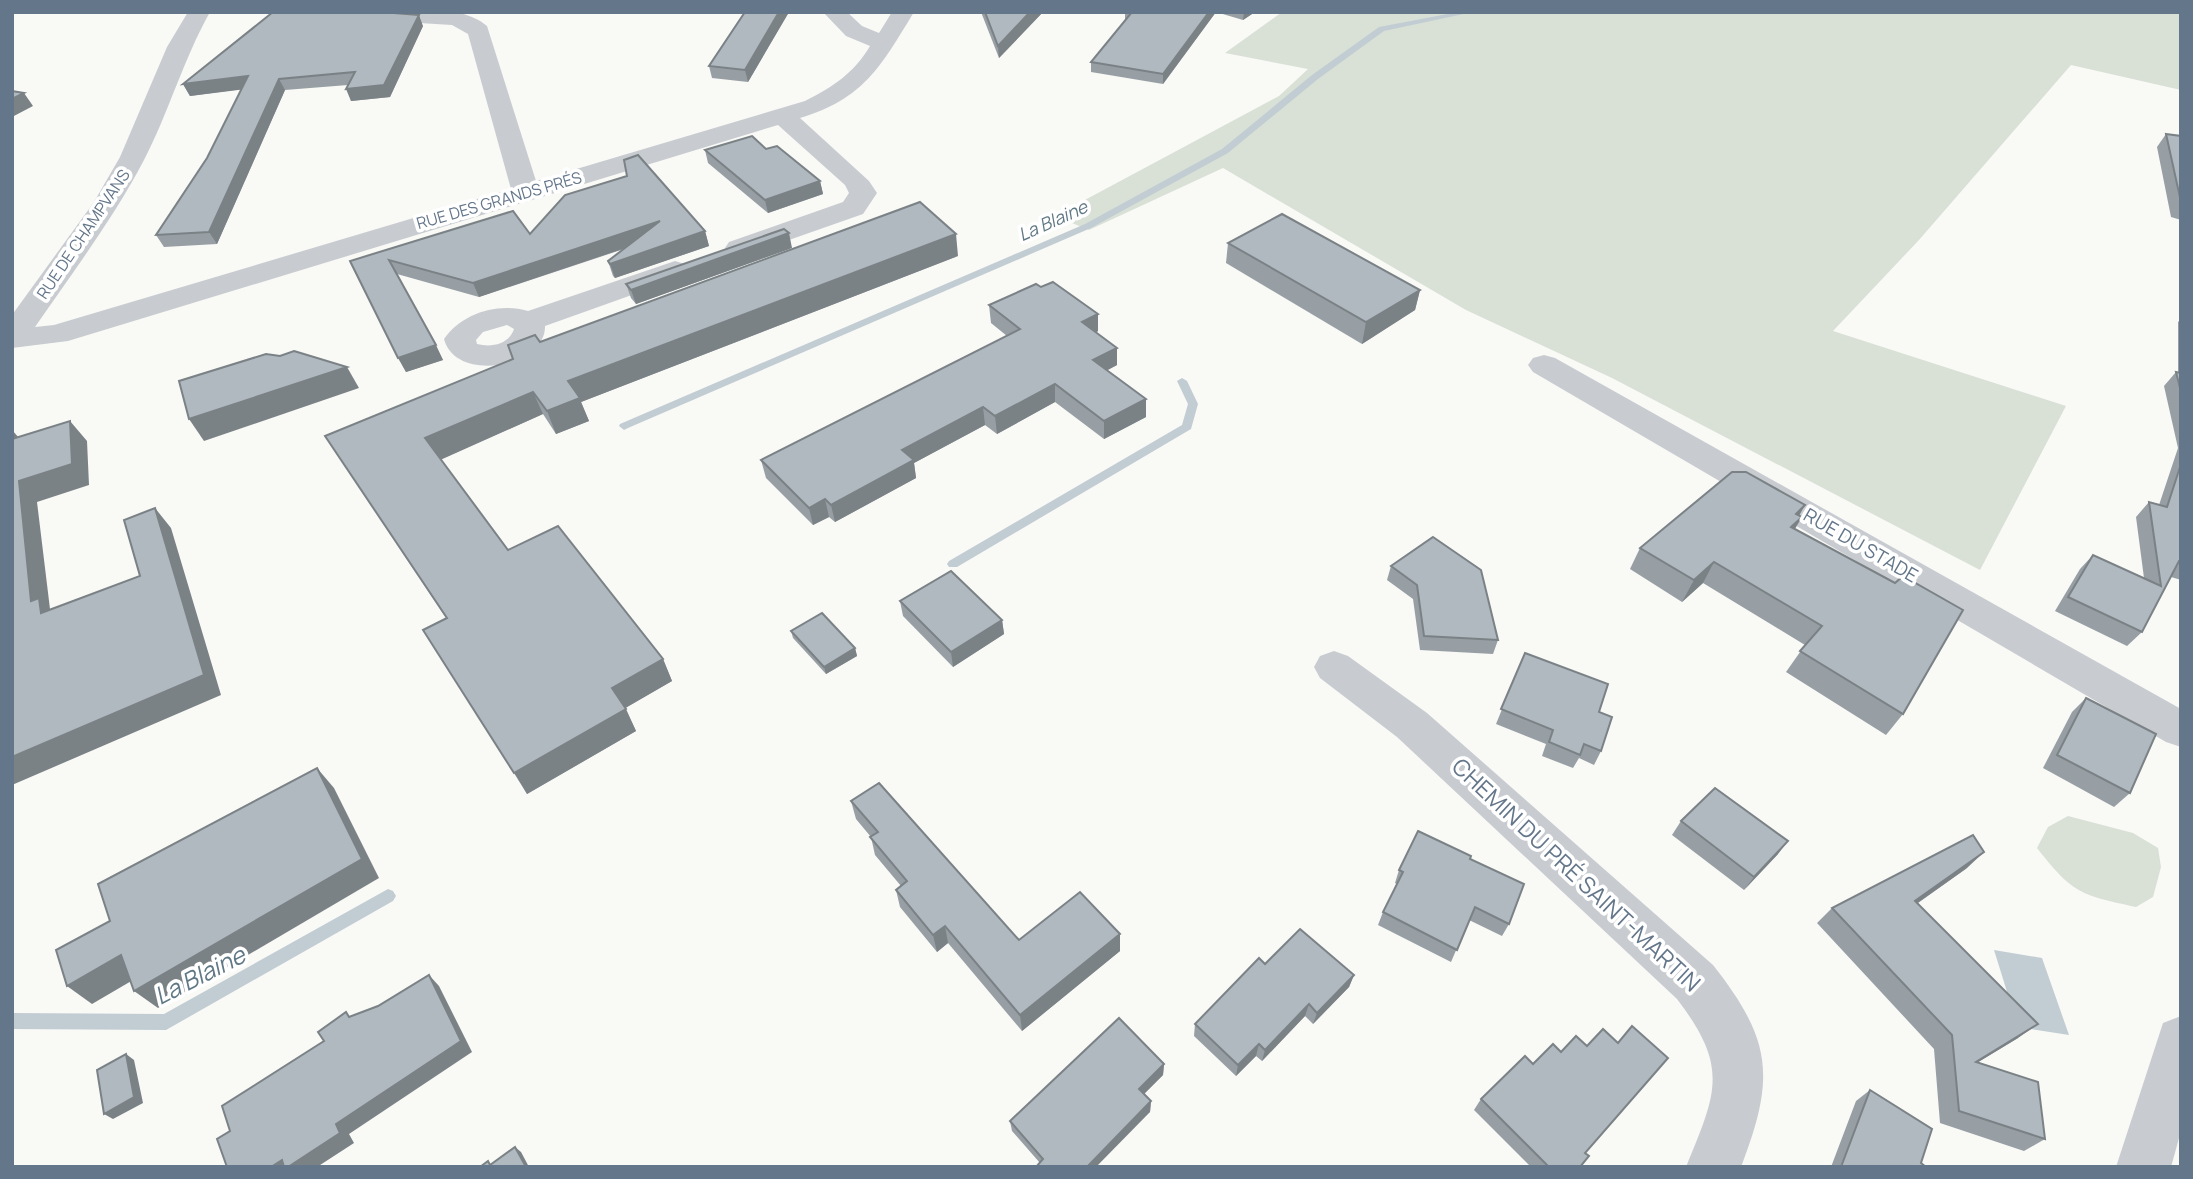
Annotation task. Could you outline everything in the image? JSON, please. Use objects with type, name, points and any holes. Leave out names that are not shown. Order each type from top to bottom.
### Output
[{"type":"street","name":"RUE DE CHAMPVANS","points":[[12,338],[22,313],[107,203],[133,157],[179,47],[199,12]]},
{"type":"street","points":[[834,12],[854,31],[884,44]]},
{"type":"street","name":"RUE DES GRANDS PRÉS","points":[[12,338],[57,334],[525,191],[783,116],[831,99],[854,85],[864,75],[903,12]]},
{"type":"street","points":[[394,16],[419,15],[460,20],[475,26],[479,31],[525,191]]},
{"type":"street","points":[[557,342],[525,332],[703,260],[865,212],[863,193],[856,181],[783,116]]},
{"type":"street","points":[[22,313],[126,312]]},
{"type":"street","name":"RUE DES GRANDS PRÉS","points":[[12,365],[57,334]]},
{"type":"street","name":"RUE DU STADE","points":[[1544,365],[2181,730]]},
{"type":"street","name":"CHEMIN DU PRÉ SAINT-MARTIN","points":[[1335,667],[1412,725],[1695,982],[1715,1005],[1738,1056],[1740,1089],[1733,1118],[1713,1167]]},
{"type":"street","points":[[2143,1167],[2181,1041]]},
{"type":"shaded area","points":[[1282,12],[2181,12],[2181,90],[2071,65],[1919,240],[1833,331],[2066,406],[1980,570],[1612,378],[1466,310],[1223,168],[1089,230],[1055,216],[1279,96],[1308,69],[1225,53]]},
{"type":"shaded area","points":[[2068,816],[2133,833],[2158,848],[2161,867],[2153,897],[2136,907],[2117,903],[2079,890],[2060,875],[2037,848],[2048,827]]},
{"type":"shaded area","points":[[1994,950],[2042,958],[2069,1035],[2018,1027]]},
{"type":"building","points":[[273,12],[381,12],[419,15],[384,85],[346,89],[355,72],[279,79],[209,232],[156,235],[207,158],[248,76],[183,84]]},
{"type":"building","points":[[745,12],[779,12],[745,70],[709,66]]},
{"type":"building","points":[[985,12],[1030,12],[998,46]]},
{"type":"building","points":[[1132,12],[1209,12],[1163,74],[1091,62]]},
{"type":"building","points":[[12,91],[24,93],[12,99]]},
{"type":"building","points":[[2166,134],[2181,136],[2181,202]]},
{"type":"building","points":[[752,136],[766,149],[777,146],[820,181],[765,200],[705,150]]},
{"type":"building","points":[[638,155],[705,231],[610,264],[608,261],[660,221],[473,283],[389,260],[436,345],[398,358],[350,261],[513,211],[530,234],[565,195],[627,176],[624,160]]},
{"type":"building","points":[[920,202],[956,234],[568,381],[580,398],[547,411],[533,392],[425,438],[508,550],[558,526],[663,659],[612,688],[626,709],[514,773],[423,630],[447,618],[325,436],[513,359],[508,345],[535,335],[540,342]]},
{"type":"building","points":[[1282,214],[1420,290],[1366,322],[1228,243]]},
{"type":"building","points":[[784,229],[789,233],[631,290],[626,284]]},
{"type":"building","points":[[1053,282],[1098,314],[1082,322],[1117,348],[1093,360],[1146,399],[1104,421],[1055,384],[995,416],[983,407],[902,450],[914,460],[831,505],[825,499],[809,508],[761,460],[1020,329],[989,305],[1036,284],[1041,287]]},
{"type":"building","points":[[294,351],[347,367],[189,419],[179,381],[266,354],[280,356]]},
{"type":"building","points":[[2176,372],[2181,373],[2181,392]]},
{"type":"building","points":[[70,421],[72,464],[19,481],[31,601],[39,598],[41,613],[140,576],[124,520],[155,508],[204,675],[12,757],[12,439]]},
{"type":"building","points":[[2181,464],[2181,561],[2142,632],[2068,597],[2093,555],[2161,586],[2149,502],[2167,507]]},
{"type":"building","points":[[1732,472],[1746,472],[1805,505],[1796,514],[1802,517],[1791,527],[1895,583],[1903,576],[1963,610],[1903,714],[1800,651],[1822,626],[1714,562],[1694,580],[1640,548]]},
{"type":"building","points":[[1433,537],[1481,570],[1498,640],[1424,636],[1417,585],[1391,566]]},
{"type":"building","points":[[951,571],[1002,620],[951,652],[900,601]]},
{"type":"building","points":[[822,613],[855,648],[824,667],[791,631]]},
{"type":"building","points":[[1525,653],[1608,684],[1599,712],[1612,717],[1601,751],[1584,744],[1580,755],[1549,742],[1553,730],[1501,709]]},
{"type":"building","points":[[2086,698],[2156,734],[2130,793],[2057,755]]},
{"type":"building","points":[[317,768],[362,859],[134,991],[121,955],[67,986],[56,950],[110,921],[98,884]]},
{"type":"building","points":[[879,783],[1019,940],[1080,892],[1120,934],[1020,1015],[945,926],[933,935],[896,890],[907,881],[870,837],[878,832],[851,801]]},
{"type":"building","points":[[1715,788],[1788,841],[1754,877],[1681,821]]},
{"type":"building","points":[[1418,831],[1524,884],[1509,924],[1475,907],[1457,950],[1383,912],[1403,872],[1399,870]]},
{"type":"building","points":[[1973,835],[1984,852],[1915,901],[2038,1024],[1976,1062],[2038,1082],[2045,1139],[1959,1111],[1952,1035],[1832,908]]},
{"type":"building","points":[[1300,929],[1354,975],[1317,1013],[1309,1004],[1265,1050],[1259,1044],[1238,1065],[1195,1024],[1259,958],[1265,964]]},
{"type":"building","points":[[429,975],[461,1041],[336,1124],[340,1133],[288,1167],[284,1167],[282,1160],[271,1167],[227,1167],[217,1139],[230,1131],[222,1106],[324,1041],[318,1032],[346,1012],[349,1017],[378,1006]]},
{"type":"building","points":[[1119,1018],[1164,1064],[1139,1089],[1151,1101],[1087,1167],[1036,1167],[1043,1159],[1010,1121]]},
{"type":"building","points":[[1632,1026],[1668,1058],[1585,1153],[1589,1156],[1580,1167],[1549,1167],[1481,1099],[1525,1056],[1533,1064],[1553,1044],[1561,1052],[1576,1036],[1587,1046],[1603,1029],[1618,1043]]},
{"type":"building","points":[[126,1054],[134,1097],[104,1114],[97,1070]]},
{"type":"building","points":[[1870,1090],[1932,1129],[1921,1163],[1926,1167],[1841,1167]]},
{"type":"building","points":[[515,1147],[526,1167],[480,1167],[488,1161],[490,1165]]},
{"type":"waterway","name":"La Blaine","points":[[624,426],[1088,226],[1225,151],[1315,77],[1382,29],[1470,12]]},
{"type":"waterway","name":"La Blaine","points":[[953,564],[1187,427],[1193,404],[1182,381]]},
{"type":"waterway","name":"La Blaine","points":[[12,1021],[166,1022],[388,896]]}]
